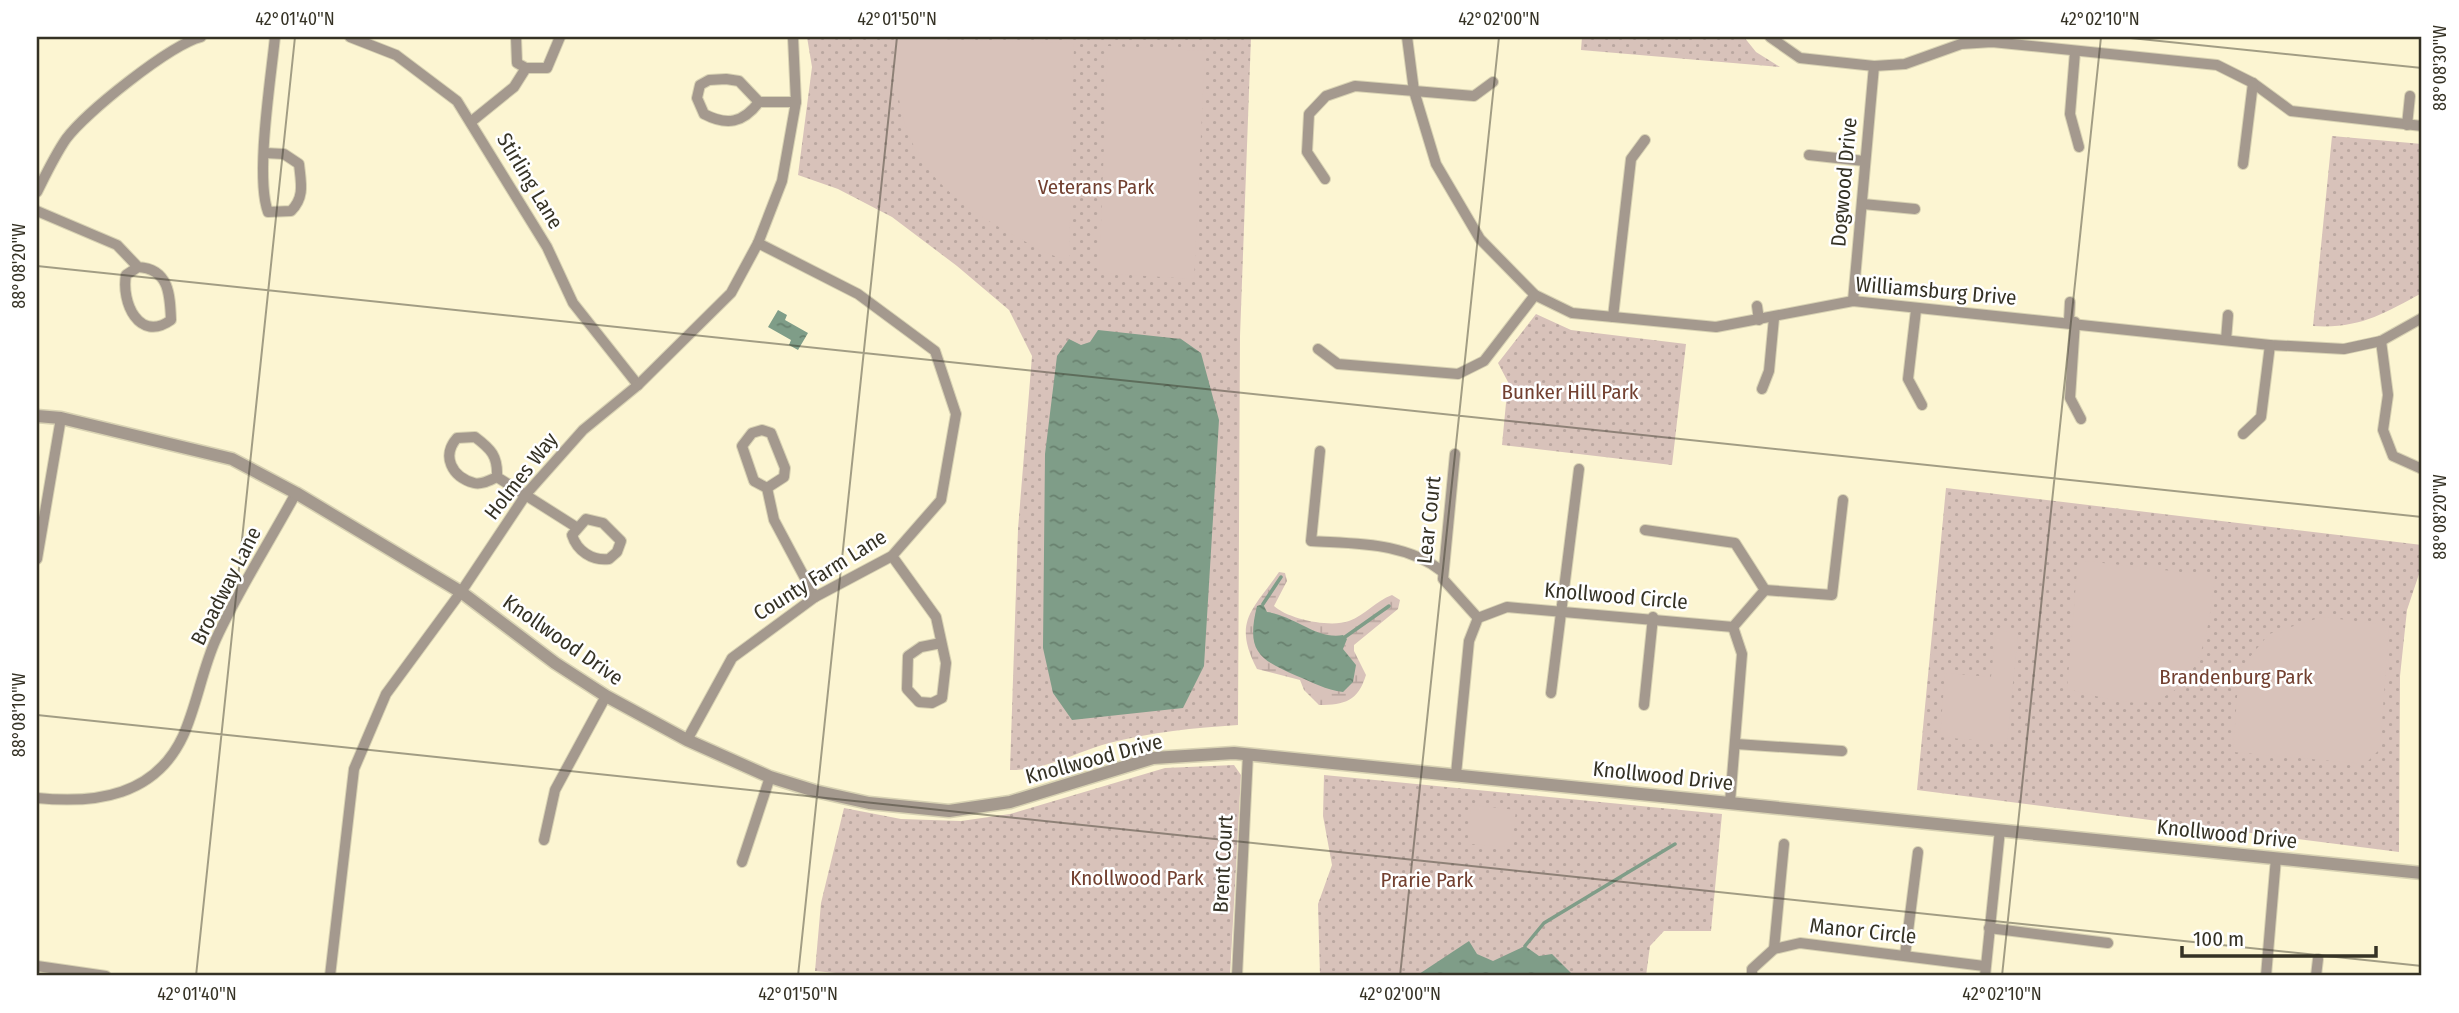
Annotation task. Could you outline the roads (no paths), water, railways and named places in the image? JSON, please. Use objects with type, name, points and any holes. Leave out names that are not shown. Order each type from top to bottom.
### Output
[{"type":"street","points":[[37,192],[66,139],[82,121],[182,45],[201,37]]},
{"type":"street","points":[[265,153],[284,154],[299,164],[302,187],[300,202],[291,211],[278,214],[268,212],[262,196],[265,153],[275,37]]},
{"type":"street","name":"Stirling Lane","points":[[350,37],[396,55],[457,101],[472,121],[547,247],[573,303],[638,385]]},
{"type":"street","points":[[516,37],[517,63],[526,68],[547,68],[560,37]]},
{"type":"street","name":"Holmes Way","points":[[330,976],[354,769],[387,694],[461,592],[527,493],[583,430],[638,385],[731,293],[758,243],[782,181],[796,102],[793,37]]},
{"type":"street","name":"Williamsburg Drive","points":[[1407,37],[1414,92],[1436,164],[1480,239],[1535,295],[1572,313],[1716,327],[1774,318],[1853,300],[1916,310],[2072,322],[2270,345],[2344,349],[2381,341],[2422,318]]},
{"type":"street","points":[[1770,37],[1800,58],[1874,66],[1905,64],[1961,44],[1992,41],[2075,52],[2217,65],[2253,83],[2291,111],[2422,126]]},
{"type":"street","points":[[2075,52],[2070,114],[2079,147]]},
{"type":"street","name":"Dogwood Drive","points":[[1853,300],[1874,66]]},
{"type":"street","points":[[472,121],[514,87],[526,68]]},
{"type":"street","points":[[759,102],[743,119],[729,123],[704,114],[696,98],[700,86],[709,80],[726,79],[739,81],[759,102],[796,102]]},
{"type":"street","points":[[1325,179],[1307,152],[1309,114],[1326,96],[1355,86],[1474,96],[1493,82]]},
{"type":"street","points":[[2243,164],[2253,83]]},
{"type":"street","points":[[2407,125],[2410,96]]},
{"type":"street","points":[[1613,317],[1631,159],[1645,140]]},
{"type":"street","points":[[1809,155],[1864,161]]},
{"type":"street","points":[[1863,204],[1915,209]]},
{"type":"street","points":[[37,211],[117,244],[138,267],[152,268],[162,274],[169,292],[171,320],[163,326],[148,327],[140,323],[127,303],[124,290],[126,275],[138,267]]},
{"type":"street","name":"County Farm Lane","points":[[687,740],[732,658],[815,597],[892,556],[941,500],[956,414],[935,351],[858,294],[758,243]]},
{"type":"street","points":[[1318,349],[1338,364],[1458,374],[1484,361],[1535,295]]},
{"type":"street","points":[[2070,302],[2070,398],[2081,419]]},
{"type":"street","points":[[1757,306],[1759,320]]},
{"type":"street","points":[[1916,310],[1908,379],[1922,405]]},
{"type":"street","points":[[2225,340],[2228,315]]},
{"type":"street","points":[[1762,389],[1769,371],[1774,318]]},
{"type":"street","points":[[2381,341],[2388,395],[2383,430],[2393,456],[2422,469]]},
{"type":"street","points":[[2243,434],[2261,417],[2270,345]]},
{"type":"street","name":"Knollwood Drive","points":[[37,416],[61,418],[232,459],[296,493],[461,592],[555,663],[606,696],[687,740],[770,777],[869,803],[949,811],[1010,802],[1153,758],[1192,754],[1248,754],[2422,873]]},
{"type":"street","points":[[37,559],[61,418]]},
{"type":"street","points":[[767,488],[784,477],[785,468],[771,433],[762,430],[752,433],[742,446],[754,481],[767,488],[774,520],[815,597]]},
{"type":"street","points":[[497,477],[498,464],[493,450],[475,437],[457,438],[450,446],[448,453],[451,464],[461,477],[482,483],[497,477],[527,493],[576,527]]},
{"type":"street","points":[[1320,451],[1311,541],[1406,551],[1425,558],[1443,572]]},
{"type":"street","name":"Lear Court","points":[[1455,454],[1443,579],[1478,618]]},
{"type":"street","points":[[1551,693],[1579,469]]},
{"type":"street","name":"Broadway Lane","points":[[37,798],[79,802],[97,799],[143,781],[161,767],[184,735],[216,640],[296,493]]},
{"type":"street","points":[[1765,590],[1832,595],[1843,500]]},
{"type":"street","points":[[586,519],[603,523],[621,541],[617,552],[609,559],[592,558],[575,543],[572,534],[576,527],[586,519]]},
{"type":"street","points":[[1645,530],[1735,543],[1765,590]]},
{"type":"street","points":[[892,556],[932,609],[941,643],[946,663],[944,694],[935,702],[919,702],[907,689],[908,656],[921,647],[941,643]]},
{"type":"street","points":[[1730,802],[1742,654],[1733,627],[1765,590]]},
{"type":"street","name":"Knollwood Circle","points":[[1478,618],[1507,607],[1653,617],[1733,627]]},
{"type":"street","points":[[1644,705],[1653,617]]},
{"type":"street","points":[[1456,774],[1469,641],[1478,618]]},
{"type":"street","points":[[544,841],[555,790],[606,696]]},
{"type":"street","points":[[1736,744],[1842,751]]},
{"type":"street","name":"Brent Court","points":[[1237,976],[1248,754]]},
{"type":"street","points":[[742,862],[770,777]]},
{"type":"street","name":"Manor Circle","points":[[1774,949],[1800,943],[1905,955],[1984,971],[2000,830]]},
{"type":"street","points":[[1752,976],[1752,969],[1774,949],[1784,844]]},
{"type":"street","points":[[1905,955],[1919,852]]},
{"type":"street","points":[[2266,976],[2276,858]]},
{"type":"street","points":[[1989,928],[2108,943]]},
{"type":"street","points":[[2316,976],[2318,959]]},
{"type":"street","points":[[37,966],[106,976]]},
{"type":"water","points":[[778,310],[787,315],[785,320],[808,333],[798,350],[789,345],[791,340],[768,327]]},
{"type":"water","points":[[1098,330],[1181,339],[1201,353],[1219,420],[1204,666],[1183,708],[1072,720],[1053,693],[1043,648],[1045,454],[1057,356],[1069,339],[1081,345],[1090,342]]},
{"type":"water","points":[[1263,604],[1267,612],[1314,631],[1333,636],[1343,635],[1347,639],[1343,649],[1356,665],[1353,682],[1343,692],[1331,690],[1284,670],[1264,658],[1258,652],[1253,634],[1257,606]]},
{"type":"water","points":[[1469,941],[1477,954],[1493,961],[1525,946],[1539,956],[1552,954],[1574,976],[1416,976]]},
{"type":"waterway","points":[[1263,604],[1281,577]]},
{"type":"waterway","points":[[1345,637],[1389,606]]},
{"type":"waterway","points":[[1525,946],[1544,923],[1675,844]]},
{"type":"park label","name":"Veterans Park","points":[[1096,187]]},
{"type":"park label","name":"Bunker Hill Park","points":[[1570,392]]},
{"type":"park label","name":"Brandenburg Park","points":[[2236,677]]},
{"type":"park label","name":"Knollwood Park","points":[[1137,878]]},
{"type":"park label","name":"Prarie Park","points":[[1427,880]]}]
